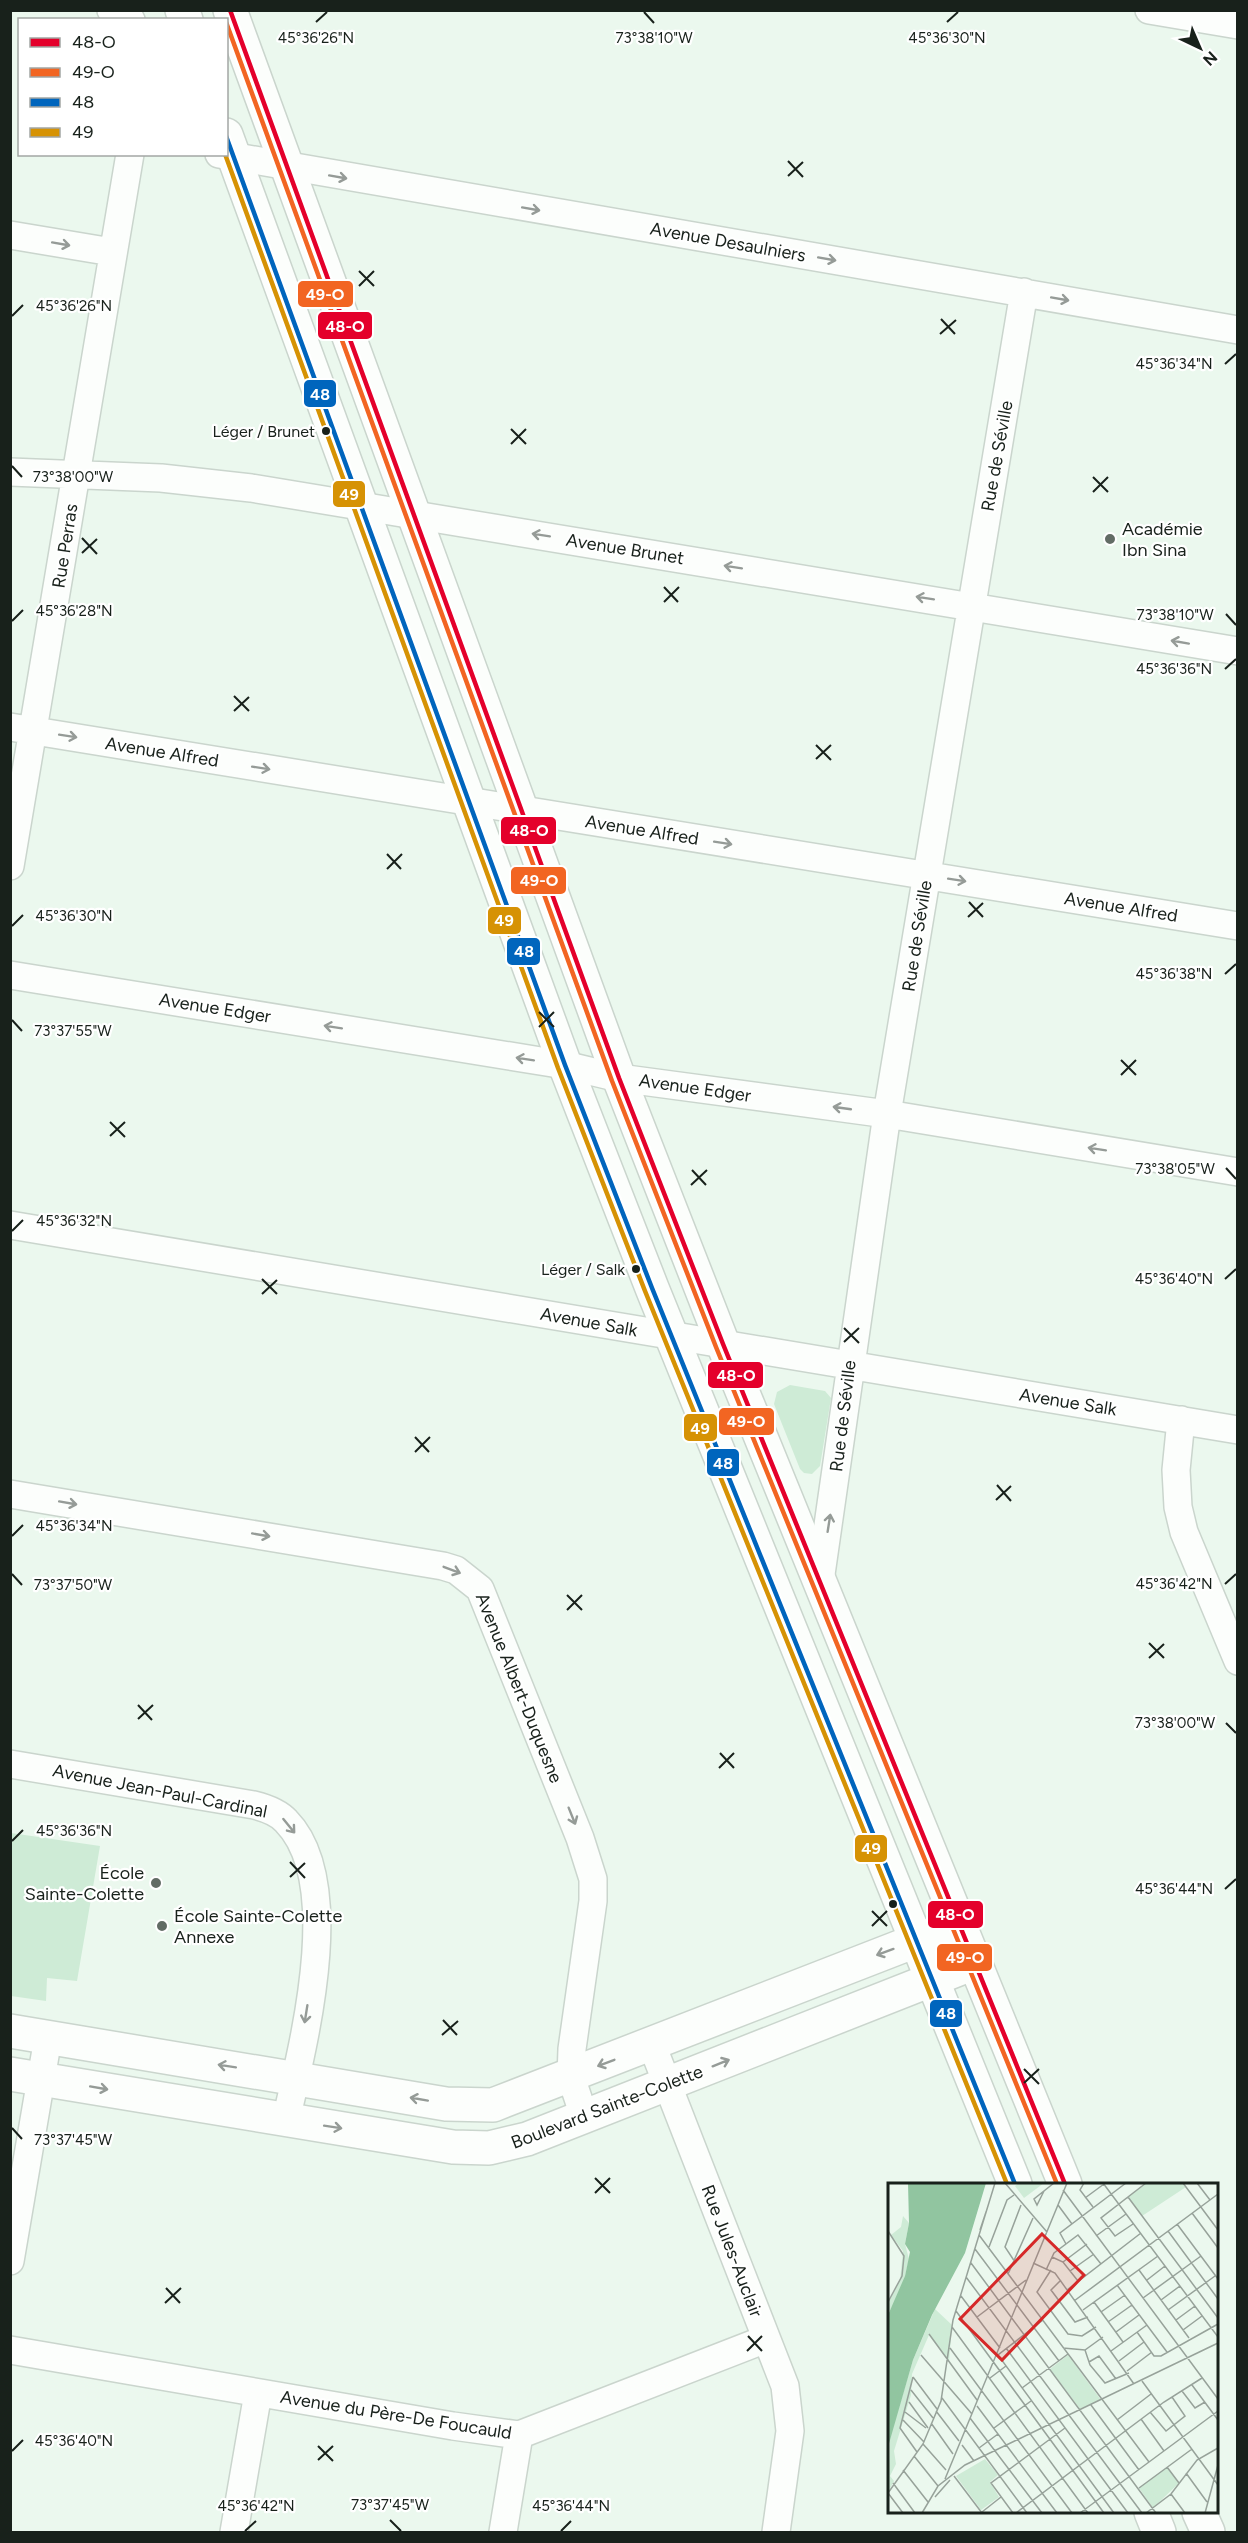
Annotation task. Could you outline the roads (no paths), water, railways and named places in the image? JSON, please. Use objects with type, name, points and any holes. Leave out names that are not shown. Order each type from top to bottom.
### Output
[{"type":"main road","points":[[230,10],[619,1078],[723,1344],[1065,2183]]},
{"type":"main road","points":[[228,152],[363,505],[565,1065],[930,1980],[1015,2183]]},
{"type":"main road","points":[[10,2031],[446,2104],[476,2107],[509,2101],[959,1924]]},
{"type":"main road","name":"Boulevard Sainte-Colette","points":[[26,2076],[471,2149],[508,2145],[668,2085],[974,1963]]},
{"type":"main road","points":[[1151,2513],[1159,2532]]},
{"type":"main road","points":[[1200,2513],[1208,2532]]},
{"type":"street","points":[[1149,10],[1238,25]]},
{"type":"street","name":"Avenue Desaulniers","points":[[228,149],[288,168],[1238,330]]},
{"type":"street","name":"Rue Perras","points":[[10,866],[22,729],[76,475],[130,156]]},
{"type":"street","points":[[10,235],[112,252]]},
{"type":"street","name":"Rue de Séville","points":[[820,1581],[887,1114],[1024,292]]},
{"type":"street","name":"Avenue Brunet","points":[[10,472],[208,482],[363,505],[1238,651]]},
{"type":"street","name":"Avenue Alfred","points":[[22,729],[1238,926]]},
{"type":"street","name":"Avenue Edger","points":[[10,975],[565,1065],[619,1078],[887,1114],[1238,1172]]},
{"type":"street","name":"Avenue Salk","points":[[10,1226],[1238,1430]]},
{"type":"street","points":[[1181,1420],[1176,1470],[1178,1507],[1184,1532],[1238,1661]]},
{"type":"street","name":"Avenue Albert-Duquesne","points":[[10,1494],[443,1566],[462,1574],[480,1589],[576,1827],[593,1879],[593,1901],[572,2049],[571,2077],[584,2116]]},
{"type":"street","name":"Avenue Jean-Paul-Cardinal","points":[[10,1764],[254,1805],[271,1810],[286,1821],[302,1846],[308,1862],[318,1907],[317,1945],[296,2078],[286,2120]]},
{"type":"street","points":[[10,2261],[26,2076],[48,2038]]},
{"type":"street","name":"Rue Jules-Auclair","points":[[652,2045],[785,2386],[790,2431],[776,2532]]},
{"type":"street","name":"Avenue du Père-De Foucauld","points":[[10,2350],[486,2432],[519,2435],[766,2339]]},
{"type":"street","points":[[234,2532],[258,2393]]},
{"type":"street","points":[[503,2532],[519,2435]]},
{"type":"place","name":"Léger / Brunet","points":[[326,431]]},
{"type":"place","name":"Académie Ibn Sina","points":[[1110,539]]},
{"type":"place","name":"Léger / Salk","points":[[636,1269]]},
{"type":"place","name":"École Sainte-Colette","points":[[156,1883]]},
{"type":"place","name":"École Sainte-Colette Annexe","points":[[162,1926]]}]
